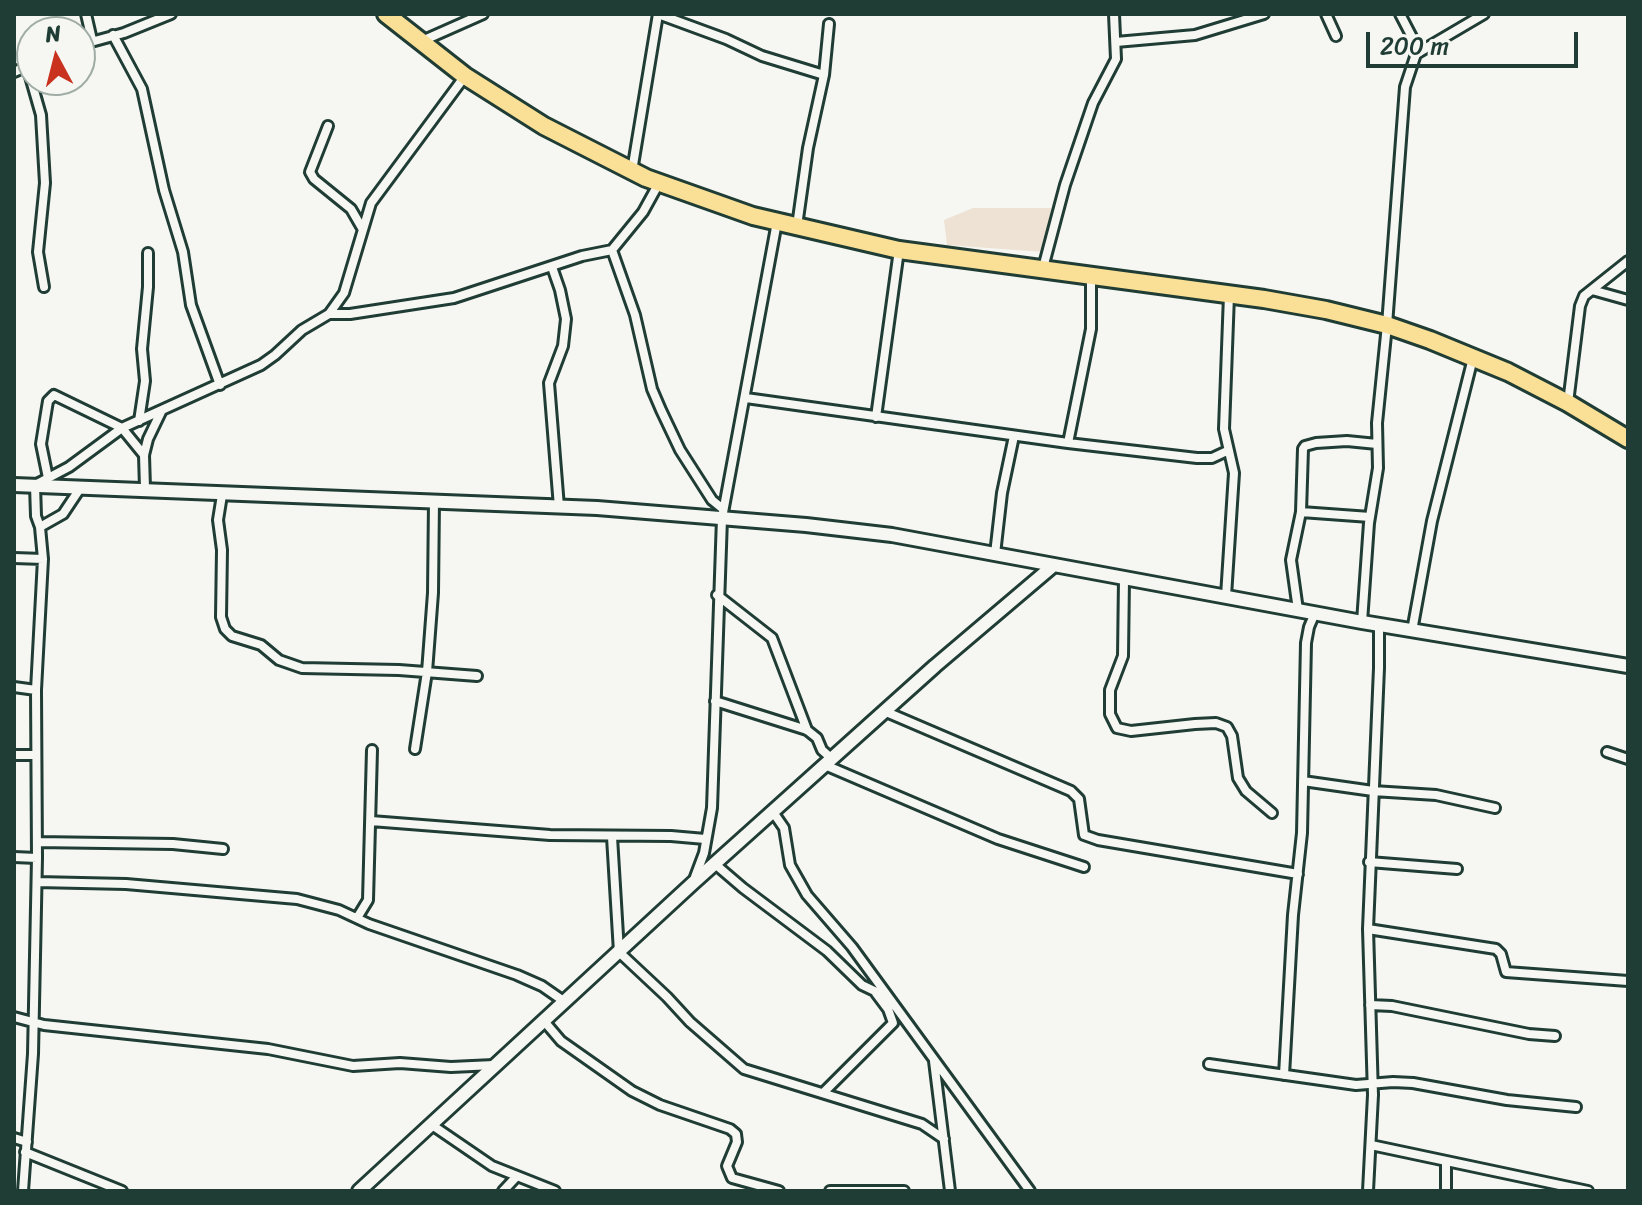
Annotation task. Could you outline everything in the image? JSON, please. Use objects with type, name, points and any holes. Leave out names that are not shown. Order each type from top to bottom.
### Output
[{"type":"highway","points":[[386,14],[465,76],[544,126],[659,183],[777,222],[899,250],[1229,295],[1326,310],[1387,325],[1474,358],[1568,403],[1628,439]]},
{"type":"main road","points":[[14,485],[723,514],[892,535],[1412,631],[1628,666]]},
{"type":"main road","points":[[359,1191],[693,883],[884,711],[1054,565]]},
{"type":"street","points":[[96,39],[171,14]]},
{"type":"street","points":[[420,42],[483,14]]},
{"type":"street","points":[[632,172],[658,14],[762,56],[824,75]]},
{"type":"street","points":[[1043,268],[1065,185],[1093,103],[1116,59],[1114,14]]},
{"type":"street","points":[[1116,42],[1195,35],[1264,14]]},
{"type":"street","points":[[1326,14],[1336,36]]},
{"type":"street","points":[[1362,622],[1370,517],[1378,468],[1377,423],[1405,87],[1416,54],[1413,39],[1400,14]]},
{"type":"street","points":[[1416,54],[1484,14]]},
{"type":"street","points":[[797,226],[808,148],[824,75],[829,24]]},
{"type":"street","points":[[113,35],[142,89],[164,190],[183,252],[191,305],[220,385]]},
{"type":"street","points":[[23,1191],[34,1023],[36,690],[43,559],[35,485],[69,467],[122,428],[261,365],[302,330],[329,314],[344,293],[371,203],[465,76]]},
{"type":"street","points":[[37,96],[45,183],[38,252],[44,287]]},
{"type":"street","points":[[328,126],[310,172],[314,179],[351,209],[362,229]]},
{"type":"street","points":[[329,314],[350,314],[454,298],[612,250],[643,212],[659,183]]},
{"type":"street","points":[[693,883],[704,853],[712,808],[717,595],[723,514],[777,222]]},
{"type":"street","points":[[612,250],[635,315],[652,389],[680,450],[723,514]]},
{"type":"street","points":[[876,417],[899,250]]},
{"type":"street","points":[[139,421],[145,381],[142,349],[148,253]]},
{"type":"street","points":[[1568,403],[1580,306],[1584,296],[1628,261]]},
{"type":"street","points":[[552,267],[566,319],[563,346],[549,383],[559,507]]},
{"type":"street","points":[[1068,443],[1091,329],[1091,275]]},
{"type":"street","points":[[1592,290],[1628,300]]},
{"type":"street","points":[[1226,596],[1234,473],[1224,429],[1229,295]]},
{"type":"street","points":[[1412,631],[1432,521],[1474,358]]},
{"type":"street","points":[[48,478],[41,444],[51,396],[58,395],[122,428],[144,455]]},
{"type":"street","points":[[746,398],[1197,458],[1212,458],[1227,451]]},
{"type":"street","points":[[145,488],[144,455],[162,411]]},
{"type":"street","points":[[995,554],[1002,493],[1014,436]]},
{"type":"street","points":[[1298,610],[1291,560],[1301,512],[1305,446],[1347,441],[1377,444]]},
{"type":"street","points":[[40,527],[63,514],[82,486]]},
{"type":"street","points":[[222,495],[218,520],[222,550],[221,617],[225,629],[232,636],[261,645],[279,660],[302,668],[477,676]]},
{"type":"street","points":[[415,749],[427,672],[433,593],[434,501]]},
{"type":"street","points":[[1301,512],[1370,517]]},
{"type":"street","points":[[14,558],[43,559]]},
{"type":"street","points":[[1124,579],[1123,656],[1110,690],[1110,714],[1117,728],[1131,731],[1216,723],[1227,727],[1232,736],[1238,778],[1246,791],[1272,813]]},
{"type":"street","points":[[717,595],[772,638],[807,730]]},
{"type":"street","points":[[1284,1075],[1303,781],[1306,643],[1315,613]]},
{"type":"street","points":[[1368,1191],[1373,1084],[1369,862],[1379,625]]},
{"type":"street","points":[[14,687],[36,690]]},
{"type":"street","points":[[715,701],[807,730],[817,738],[828,762],[998,839],[1084,867]]},
{"type":"street","points":[[884,711],[1071,791],[1079,799],[1084,835],[1298,874]]},
{"type":"street","points":[[357,918],[368,900],[372,750]]},
{"type":"street","points":[[1607,752],[1628,759]]},
{"type":"street","points":[[14,755],[35,755]]},
{"type":"street","points":[[1303,781],[1373,791],[1436,795],[1495,808]]},
{"type":"street","points":[[773,812],[784,828],[790,865],[797,880],[888,997],[1030,1191]]},
{"type":"street","points":[[371,821],[550,835],[705,839]]},
{"type":"street","points":[[612,837],[619,952],[736,1064],[922,1124],[944,1139]]},
{"type":"street","points":[[37,842],[173,844],[223,849]]},
{"type":"street","points":[[14,857],[37,858]]},
{"type":"street","points":[[1369,862],[1457,869]]},
{"type":"street","points":[[715,864],[827,951],[862,985],[888,997]]},
{"type":"street","points":[[37,882],[126,884],[291,898],[339,910],[517,975],[542,986],[565,1002]]},
{"type":"street","points":[[1368,929],[1496,949],[1501,954],[1506,972],[1628,981]]},
{"type":"street","points":[[823,1093],[893,1023],[888,1009],[875,993]]},
{"type":"street","points":[[1370,1005],[1392,1006],[1529,1034],[1555,1036]]},
{"type":"street","points":[[14,1017],[34,1023],[218,1042],[353,1066],[400,1063],[451,1067],[495,1065]]},
{"type":"street","points":[[544,1021],[561,1041],[632,1091],[660,1105],[730,1129],[736,1134],[737,1142],[727,1166],[734,1184],[779,1191]]},
{"type":"street","points":[[933,1059],[950,1191]]},
{"type":"street","points":[[1209,1064],[1356,1085],[1413,1083],[1507,1100],[1576,1107]]},
{"type":"street","points":[[432,1125],[492,1166],[555,1191]]},
{"type":"street","points":[[14,1138],[27,1142]]},
{"type":"street","points":[[1371,1145],[1588,1191]]},
{"type":"street","points":[[25,1152],[122,1191]]},
{"type":"street","points":[[1446,1163],[1446,1191]]},
{"type":"street","points":[[503,1191],[517,1176]]},
{"type":"street","points":[[1521,1178],[1522,1189]]},
{"type":"street","points":[[830,1191],[904,1191]]},
{"type":"shaded area","points":[[973,208],[1051,208],[1044,252],[947,245],[944,220]]}]
